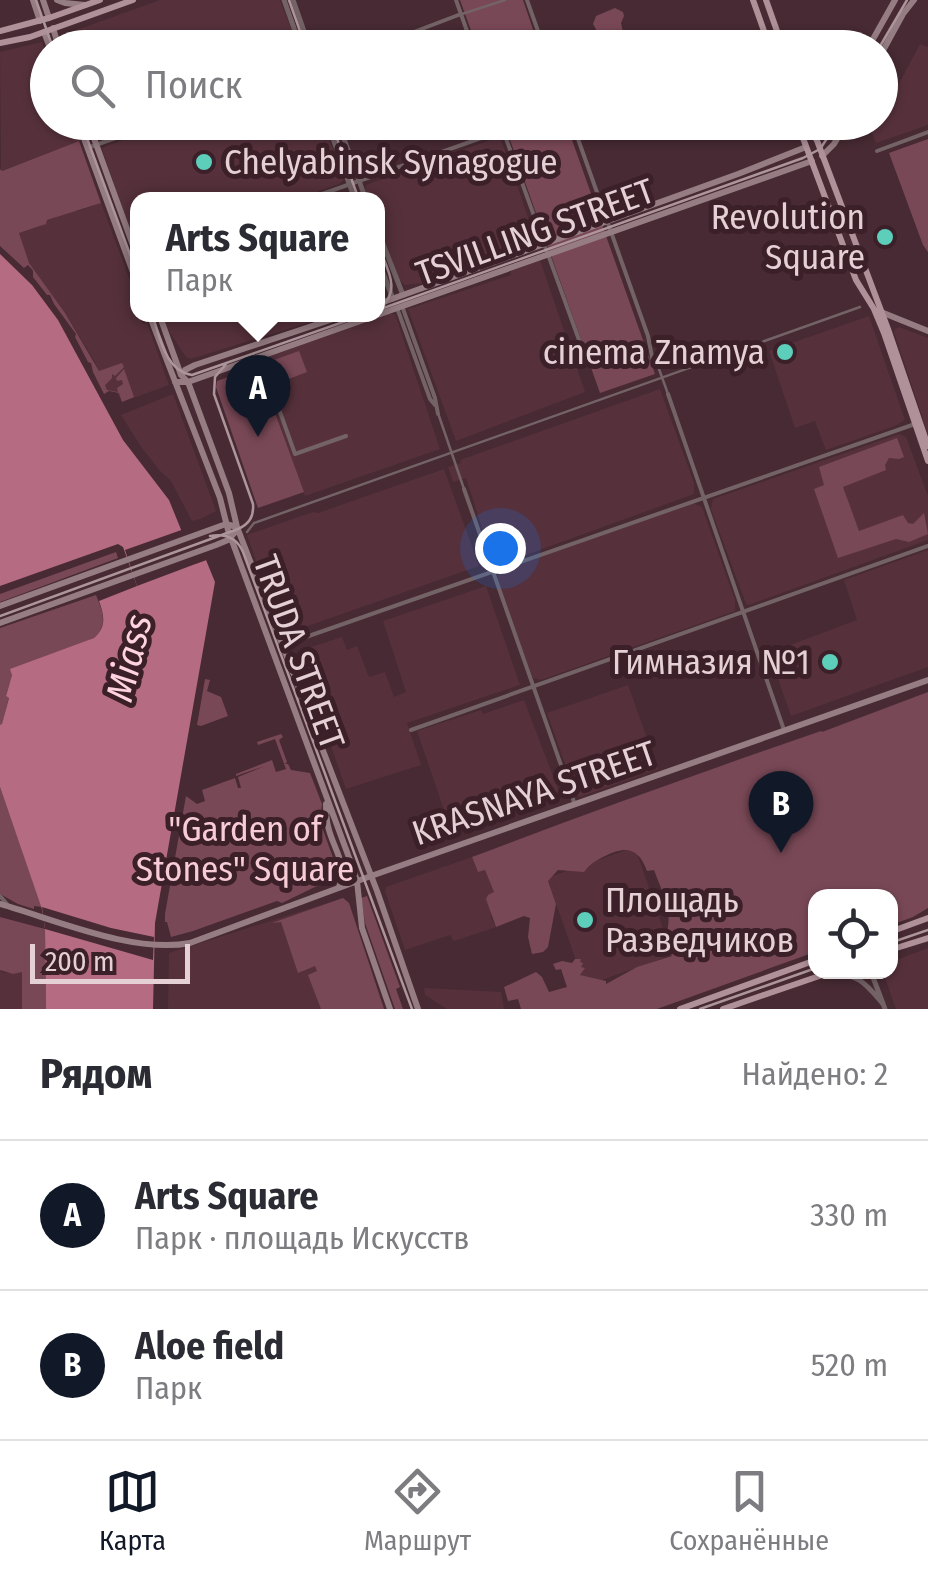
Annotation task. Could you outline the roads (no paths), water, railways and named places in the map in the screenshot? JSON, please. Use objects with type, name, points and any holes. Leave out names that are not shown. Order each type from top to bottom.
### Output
[{"type":"main road","points":[[32,0],[48,30]]},
{"type":"main road","points":[[43,0],[48,30]]},
{"type":"main road","points":[[57,0],[86,5]]},
{"type":"main road","points":[[0,30],[100,0]]},
{"type":"main road","points":[[48,30],[133,0]]},
{"type":"main road","points":[[753,0],[764,30]]},
{"type":"main road","points":[[766,0],[777,30]]},
{"type":"main road","points":[[878,30],[894,0]]},
{"type":"main road","points":[[894,30],[914,0]]},
{"type":"main road","points":[[0,44],[30,35]]},
{"type":"main road","points":[[88,140],[130,248]]},
{"type":"main road","points":[[91,140],[92,147]]},
{"type":"main road","points":[[803,140],[856,280],[888,329],[928,446]]},
{"type":"main road","name":"TSVILLING STREET","points":[[385,301],[775,161],[814,140]]},
{"type":"main road","points":[[817,140],[928,460]]},
{"type":"main road","points":[[822,156],[836,140]]},
{"type":"main road","name":"TSVILLING STREET","points":[[385,312],[822,156]]},
{"type":"main road","points":[[400,307],[403,295]]},
{"type":"main road","points":[[392,298],[400,307]]},
{"type":"main road","points":[[878,310],[928,331]]},
{"type":"main road","name":"TRUDA STREET","points":[[152,322],[220,498],[230,537],[357,881],[359,915],[390,1009]]},
{"type":"main road","points":[[162,322],[181,375],[188,382]]},
{"type":"main road","points":[[174,382],[185,370],[200,364],[324,322]]},
{"type":"main road","name":"TSVILLING STREET","points":[[174,382],[188,382],[357,322]]},
{"type":"main road","points":[[888,329],[890,323],[903,322]]},
{"type":"main road","name":"TRUDA STREET","points":[[188,382],[418,1009]]},
{"type":"main road","points":[[0,606],[226,524],[241,529]]},
{"type":"main road","points":[[0,623],[202,550],[241,529]]},
{"type":"main road","points":[[273,649],[282,645]]},
{"type":"main road","name":"KRASNAYA STREET","points":[[0,900],[11,907],[122,940],[154,945],[196,941],[928,680]]},
{"type":"main road","points":[[326,797],[328,828],[343,870],[343,880],[337,889],[352,894],[359,915]]},
{"type":"main road","points":[[898,929],[928,918]]},
{"type":"main road","points":[[898,947],[928,938]]},
{"type":"main road","points":[[680,1009],[808,963]]},
{"type":"main road","points":[[723,1009],[810,979]]},
{"type":"street","points":[[284,0],[294,30]]},
{"type":"street","points":[[294,0],[304,30]]},
{"type":"street","points":[[456,0],[467,30]]},
{"type":"street","points":[[419,30],[505,0]]},
{"type":"street","points":[[527,0],[538,30]]},
{"type":"street","points":[[877,151],[928,132]]},
{"type":"street","points":[[92,147],[111,140]]},
{"type":"street","points":[[333,140],[352,192]]},
{"type":"street","points":[[345,140],[363,192]]},
{"type":"street","points":[[326,192],[477,140]]},
{"type":"street","points":[[506,140],[583,352]]},
{"type":"street","points":[[579,140],[784,730]]},
{"type":"street","points":[[385,248],[403,295]]},
{"type":"street","points":[[385,279],[392,298]]},
{"type":"street","points":[[400,307],[575,806]]},
{"type":"street","points":[[241,529],[860,307]]},
{"type":"street","points":[[260,356],[294,454],[346,436]]},
{"type":"street","points":[[282,645],[916,424]]},
{"type":"street","points":[[411,730],[928,546]]},
{"type":"street","points":[[860,979],[884,1006]]},
{"type":"street","points":[[874,979],[884,1006]]},
{"type":"water","name":"Miass","points":[[0,254],[32,285],[58,320],[123,440],[169,500],[195,564],[206,560],[215,582],[155,923],[153,1009],[46,1009],[42,909],[0,787],[0,725],[9,698],[6,696],[10,669],[94,638],[103,621],[99,601],[137,586],[123,547],[118,544],[0,586]]},
{"type":"tram line","points":[[36,0],[47,30]]},
{"type":"tram line","points":[[289,0],[300,30]]},
{"type":"tram line","points":[[890,30],[907,0]]},
{"type":"tram line","points":[[88,140],[130,254]]},
{"type":"tram line","points":[[337,140],[356,192]]},
{"type":"tram line","points":[[385,307],[803,158],[820,149],[826,140]]},
{"type":"tram line","points":[[385,262],[391,279],[385,304]]},
{"type":"tram line","points":[[155,322],[170,360],[192,375],[343,322]]},
{"type":"tram line","points":[[0,616],[238,529],[248,522],[253,504],[214,394],[215,377],[226,364]]},
{"type":"tram line","points":[[210,536],[230,538],[243,552],[412,1009]]},
{"type":"tram line","points":[[898,940],[928,930]]},
{"type":"tram line","points":[[700,1009],[808,971]]},
{"type":"place","name":"Chelyabinsk Synagogue","points":[[204,162]]},
{"type":"place","name":"Revolution Square","points":[[885,237]]},
{"type":"place","name":"cinema Znamya","points":[[785,352]]},
{"type":"place","name":"Arts Square","points":[[258,437]]},
{"type":"place","name":"Гимназия №1","points":[[830,662]]},
{"type":"place","name":"Aloe field","points":[[781,853]]},
{"type":"place","name":"Площадь Разведчиков","points":[[585,920]]},
{"type":"park label","name":"\"Garden of Stones\" Square","points":[[245,849]]}]
